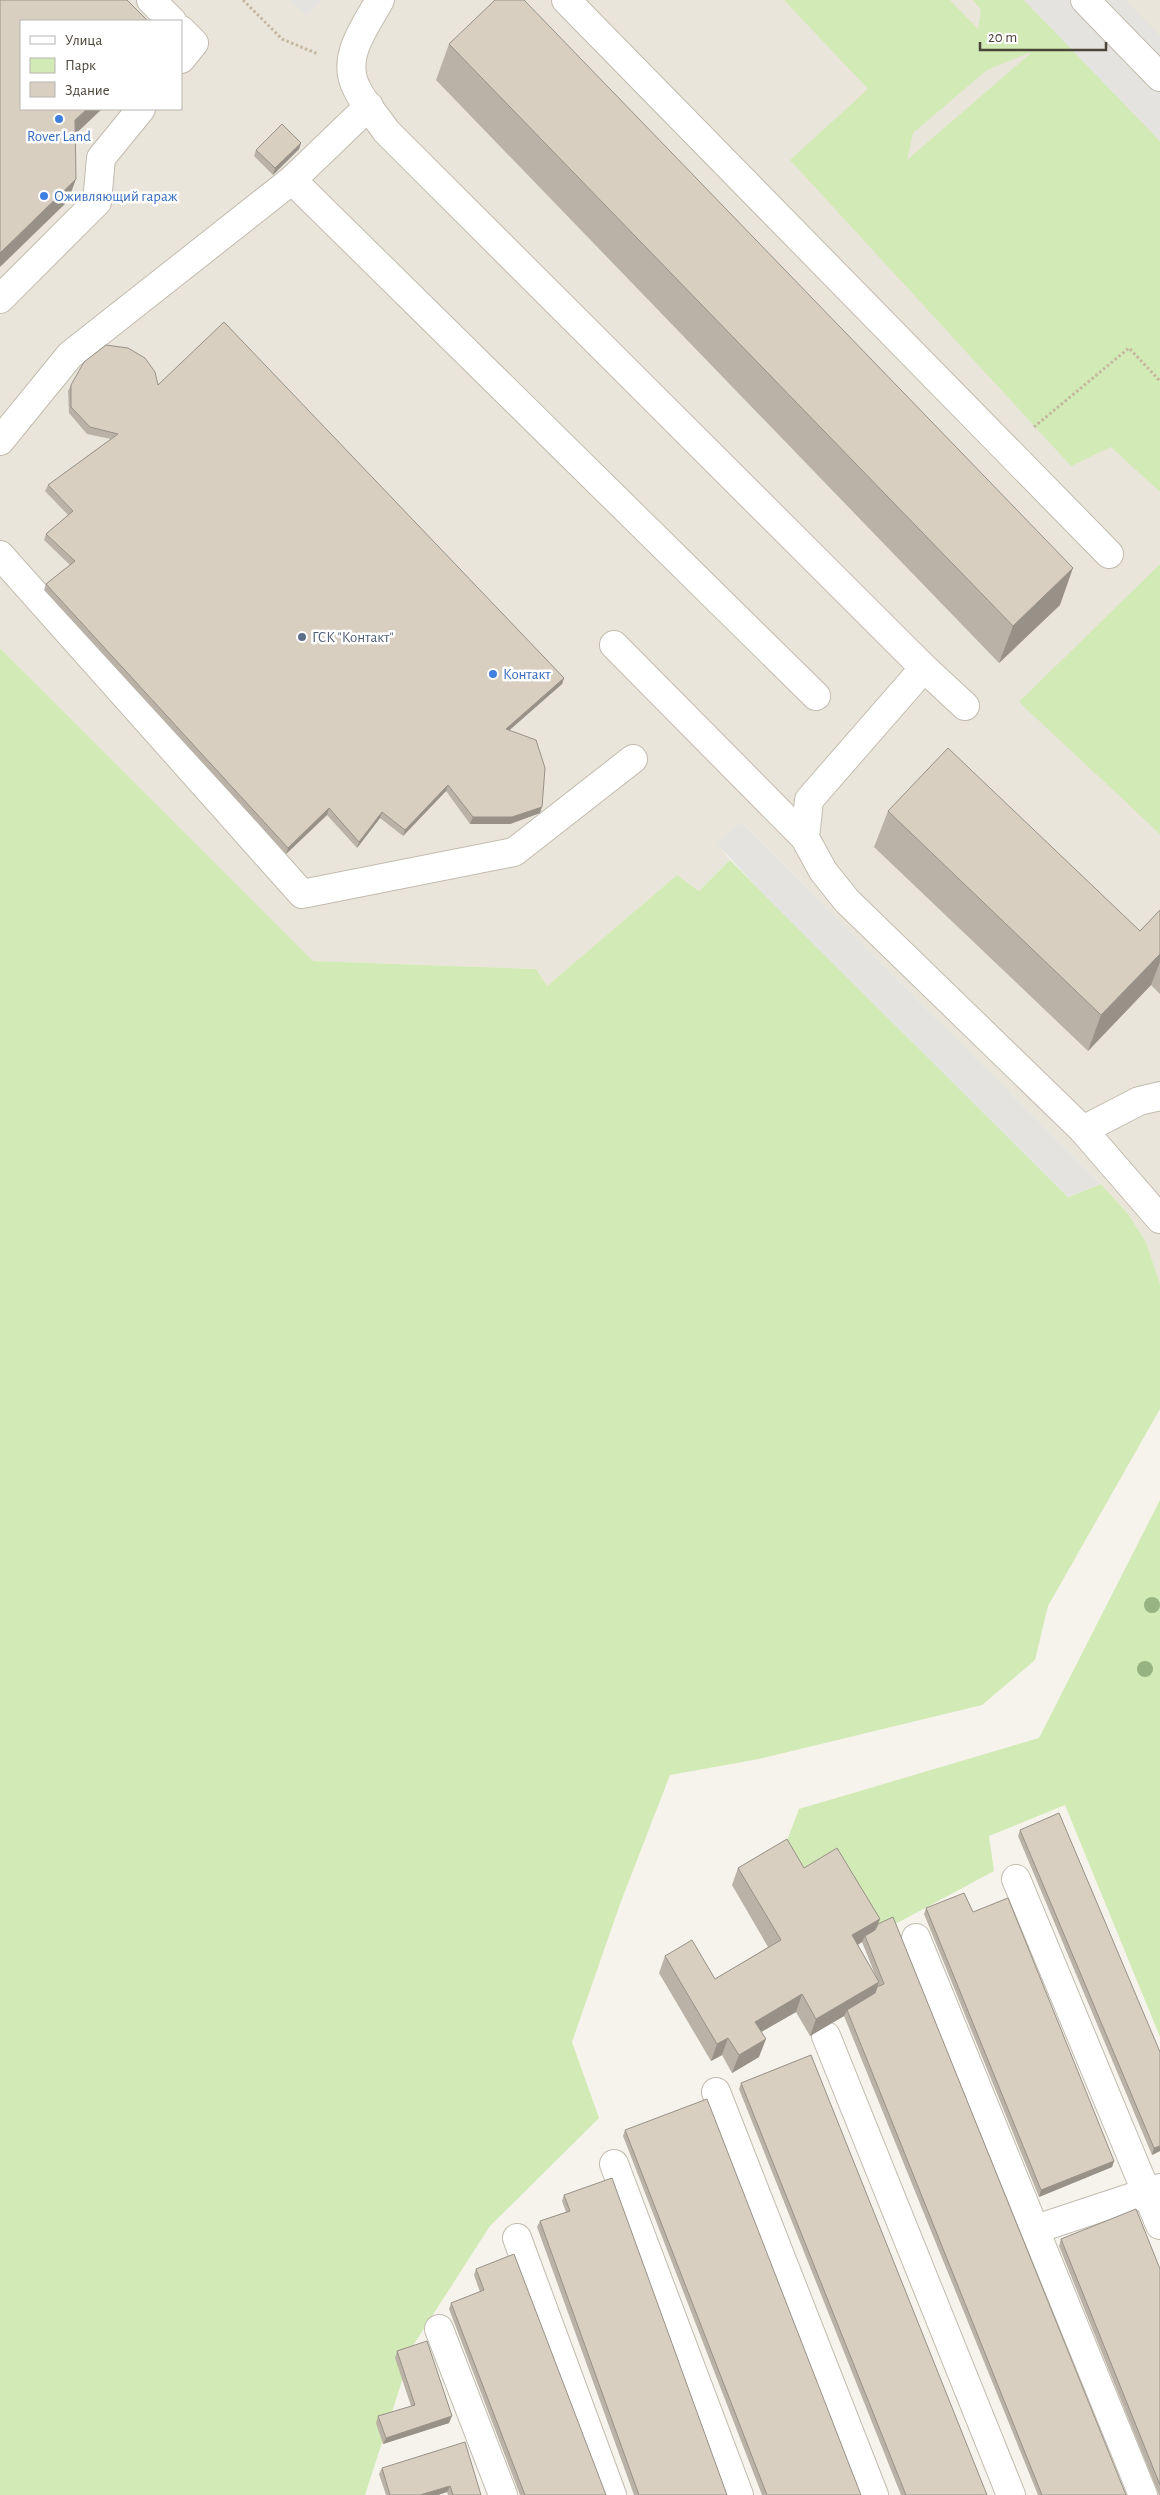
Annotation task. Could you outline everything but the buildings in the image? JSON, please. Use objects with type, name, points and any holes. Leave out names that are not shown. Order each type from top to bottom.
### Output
[{"type":"street","points":[[151,0],[171,20]]},
{"type":"street","points":[[380,0],[354,48],[349,68],[356,89],[386,131],[924,668],[965,706]]},
{"type":"street","points":[[566,0],[1109,554]]},
{"type":"street","points":[[1085,0],[1160,77]]},
{"type":"street","points":[[182,31],[194,43],[182,58]]},
{"type":"street","points":[[0,441],[70,355],[292,180],[369,106]]},
{"type":"street","points":[[0,299],[97,202],[101,158],[140,110]]},
{"type":"street","points":[[292,180],[816,696]]},
{"type":"street","points":[[0,555],[302,894],[514,852],[633,759]]},
{"type":"street","points":[[614,645],[805,838],[822,871],[847,901],[1083,1130],[1160,1219]]},
{"type":"street","points":[[805,838],[810,800],[924,668]]},
{"type":"street","points":[[1083,1130],[1139,1101],[1160,1096]]},
{"type":"street","points":[[1016,1879],[1154,2190],[1160,2224]]},
{"type":"street","points":[[916,1938],[1143,2495]]},
{"type":"street","points":[[826,2036],[1011,2495]]},
{"type":"street","points":[[716,2092],[874,2495]]},
{"type":"street","points":[[614,2164],[739,2495]]},
{"type":"street","points":[[1036,2230],[1154,2190]]},
{"type":"street","points":[[517,2238],[612,2495]]},
{"type":"street","points":[[439,2329],[503,2495]]},
{"type":"path","points":[[242,0],[282,39]]},
{"type":"path","points":[[1006,450],[1129,348],[1160,381]]},
{"type":"shaded area","points":[[0,0],[1160,0],[1160,1284],[1146,1242],[1128,1214],[1101,1184],[741,822],[717,843],[730,860],[699,891],[677,875],[547,986],[536,969],[312,961],[0,648]]},
{"type":"shaded area","points":[[289,0],[323,0],[307,16]]},
{"type":"shaded area","points":[[1024,0],[1125,0],[1160,36],[1160,141]]},
{"type":"shaded area","points":[[741,822],[1101,1184],[1068,1197],[768,899],[716,843]]},
{"type":"green space","points":[[784,0],[950,0],[978,29],[981,10],[973,0],[1024,0],[1160,141],[1160,492],[1111,447],[1071,466],[790,160],[868,89]],"holes":[[[1031,53],[907,160],[913,133],[987,70]]]},
{"type":"green space","points":[[1160,564],[1160,834],[1019,702]]},
{"type":"green space","points":[[0,648],[313,961],[536,969],[547,986],[677,875],[699,891],[730,860],[1068,1197],[1101,1184],[1128,1214],[1146,1242],[1160,1284],[1160,1409],[1048,1606],[1035,1660],[982,1705],[759,1759],[670,1775],[620,1904],[572,2042],[599,2118],[490,2226],[414,2344],[365,2495],[0,2495]]},
{"type":"green space","points":[[1160,1500],[1160,2037],[1065,1805],[989,1836],[994,1871],[873,1936],[798,1885],[781,1856],[799,1809],[1039,1738]]},
{"type":"place","name":"Rover Land","points":[[59,119]]},
{"type":"place","name":"Оживляющий гараж","points":[[44,196]]},
{"type":"place","name":"ГСК \"Контакт\"","points":[[302,637]]},
{"type":"place","name":"Контакт","points":[[493,674]]}]
